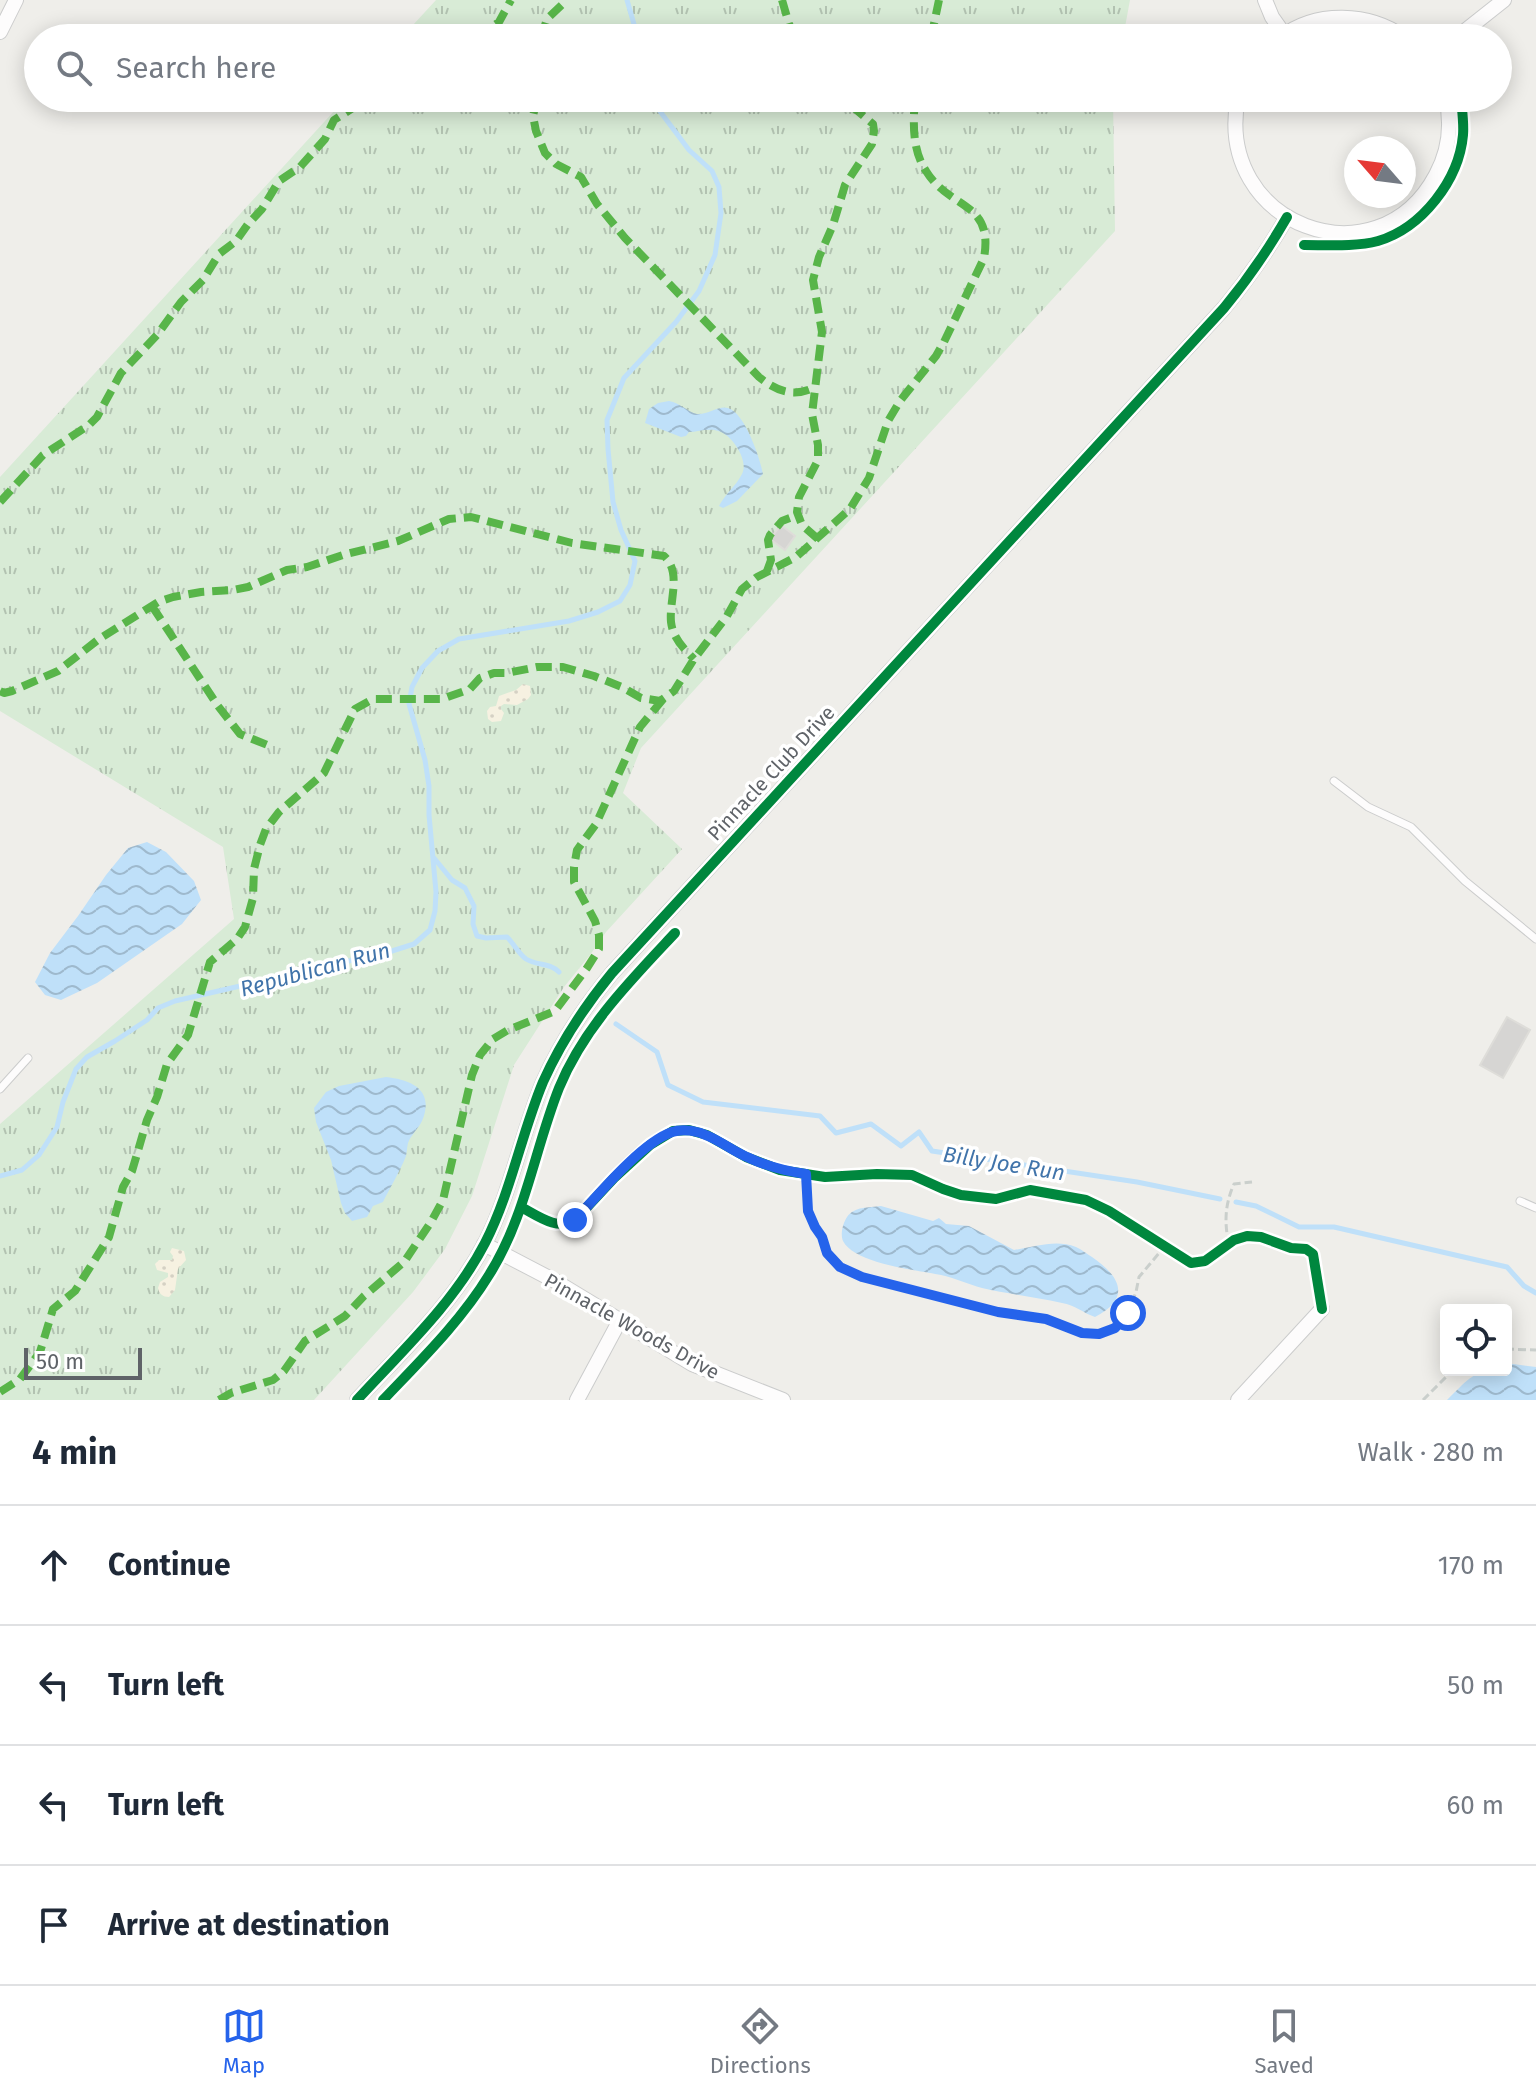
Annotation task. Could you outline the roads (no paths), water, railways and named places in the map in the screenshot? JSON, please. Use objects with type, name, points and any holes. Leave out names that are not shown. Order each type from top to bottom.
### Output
[{"type":"street","points":[[0,32],[16,0]]},
{"type":"street","points":[[1265,0],[1276,24]]},
{"type":"street","points":[[1474,24],[1504,0]]},
{"type":"street","points":[[1308,24],[1342,17],[1379,24]]},
{"type":"street","points":[[1235,112],[1235,132],[1243,166],[1261,196],[1287,217],[1314,229],[1350,232],[1382,224],[1408,209],[1431,185],[1447,146],[1448,112]]},
{"type":"street","name":"Pinnacle Club Drive","points":[[357,1400],[468,1272],[510,1185],[543,1083],[573,1024],[591,999],[1224,308],[1247,280],[1287,217]]},
{"type":"street","name":"Pinnacle Woods Drive","points":[[484,1244],[555,1281],[692,1364],[783,1400]]},
{"type":"street","points":[[1238,1400],[1322,1309]]},
{"type":"street","points":[[577,1400],[620,1320]]},
{"type":"lane","points":[[1334,781],[1368,807],[1411,827],[1465,881],[1536,939]]},
{"type":"lane","points":[[0,1089],[28,1058]]},
{"type":"lane","points":[[1520,1201],[1536,1208]]},
{"type":"water","points":[[669,401],[697,414],[728,408],[740,418],[755,447],[763,474],[737,501],[723,508],[719,506],[744,469],[739,450],[726,435],[709,430],[689,432],[681,437],[645,423],[649,409]]},
{"type":"water","points":[[147,842],[166,852],[194,881],[201,900],[182,924],[97,983],[61,1000],[45,995],[35,982],[50,953],[128,848]]},
{"type":"water","points":[[386,1077],[419,1088],[426,1101],[425,1110],[383,1202],[373,1206],[367,1217],[352,1221],[341,1203],[314,1108],[326,1092],[339,1086]]},
{"type":"water","points":[[881,1206],[933,1221],[939,1218],[946,1224],[969,1226],[1014,1250],[1053,1244],[1076,1247],[1109,1272],[1115,1279],[1118,1295],[1107,1310],[1095,1317],[1067,1304],[982,1288],[946,1276],[873,1261],[850,1249],[843,1241],[842,1229],[847,1217],[854,1211]]},
{"type":"water","points":[[1512,1364],[1536,1367],[1536,1400],[1447,1400],[1473,1376],[1512,1376]]},
{"type":"waterway","name":"Republican Run","points":[[627,0],[634,24]]},
{"type":"waterway","name":"Republican Run","points":[[0,1176],[22,1170],[39,1155],[57,1127],[76,1069],[87,1057],[147,1020],[158,1008],[175,1001],[392,951],[414,944],[430,930],[436,892],[429,786],[409,704],[412,687],[422,668],[438,651],[459,639],[569,621],[598,612],[620,601],[630,585],[635,561],[613,502],[607,420],[624,378],[676,322],[699,291],[715,255],[721,213],[719,187],[712,171],[689,150],[660,112]]},
{"type":"waterway","name":"Billy Joe Run","points":[[434,858],[452,880],[465,888],[474,906],[473,924],[477,936],[507,937],[526,959],[559,972]]},
{"type":"waterway","name":"Billy Joe Run","points":[[616,1024],[657,1052],[668,1085],[703,1102],[820,1116],[836,1133],[871,1124],[901,1146],[919,1132],[932,1151],[1137,1182],[1220,1199]]},
{"type":"waterway","name":"Billy Joe Run","points":[[1236,1202],[1256,1206],[1299,1227],[1334,1227],[1507,1267],[1524,1286],[1536,1293]]}]
